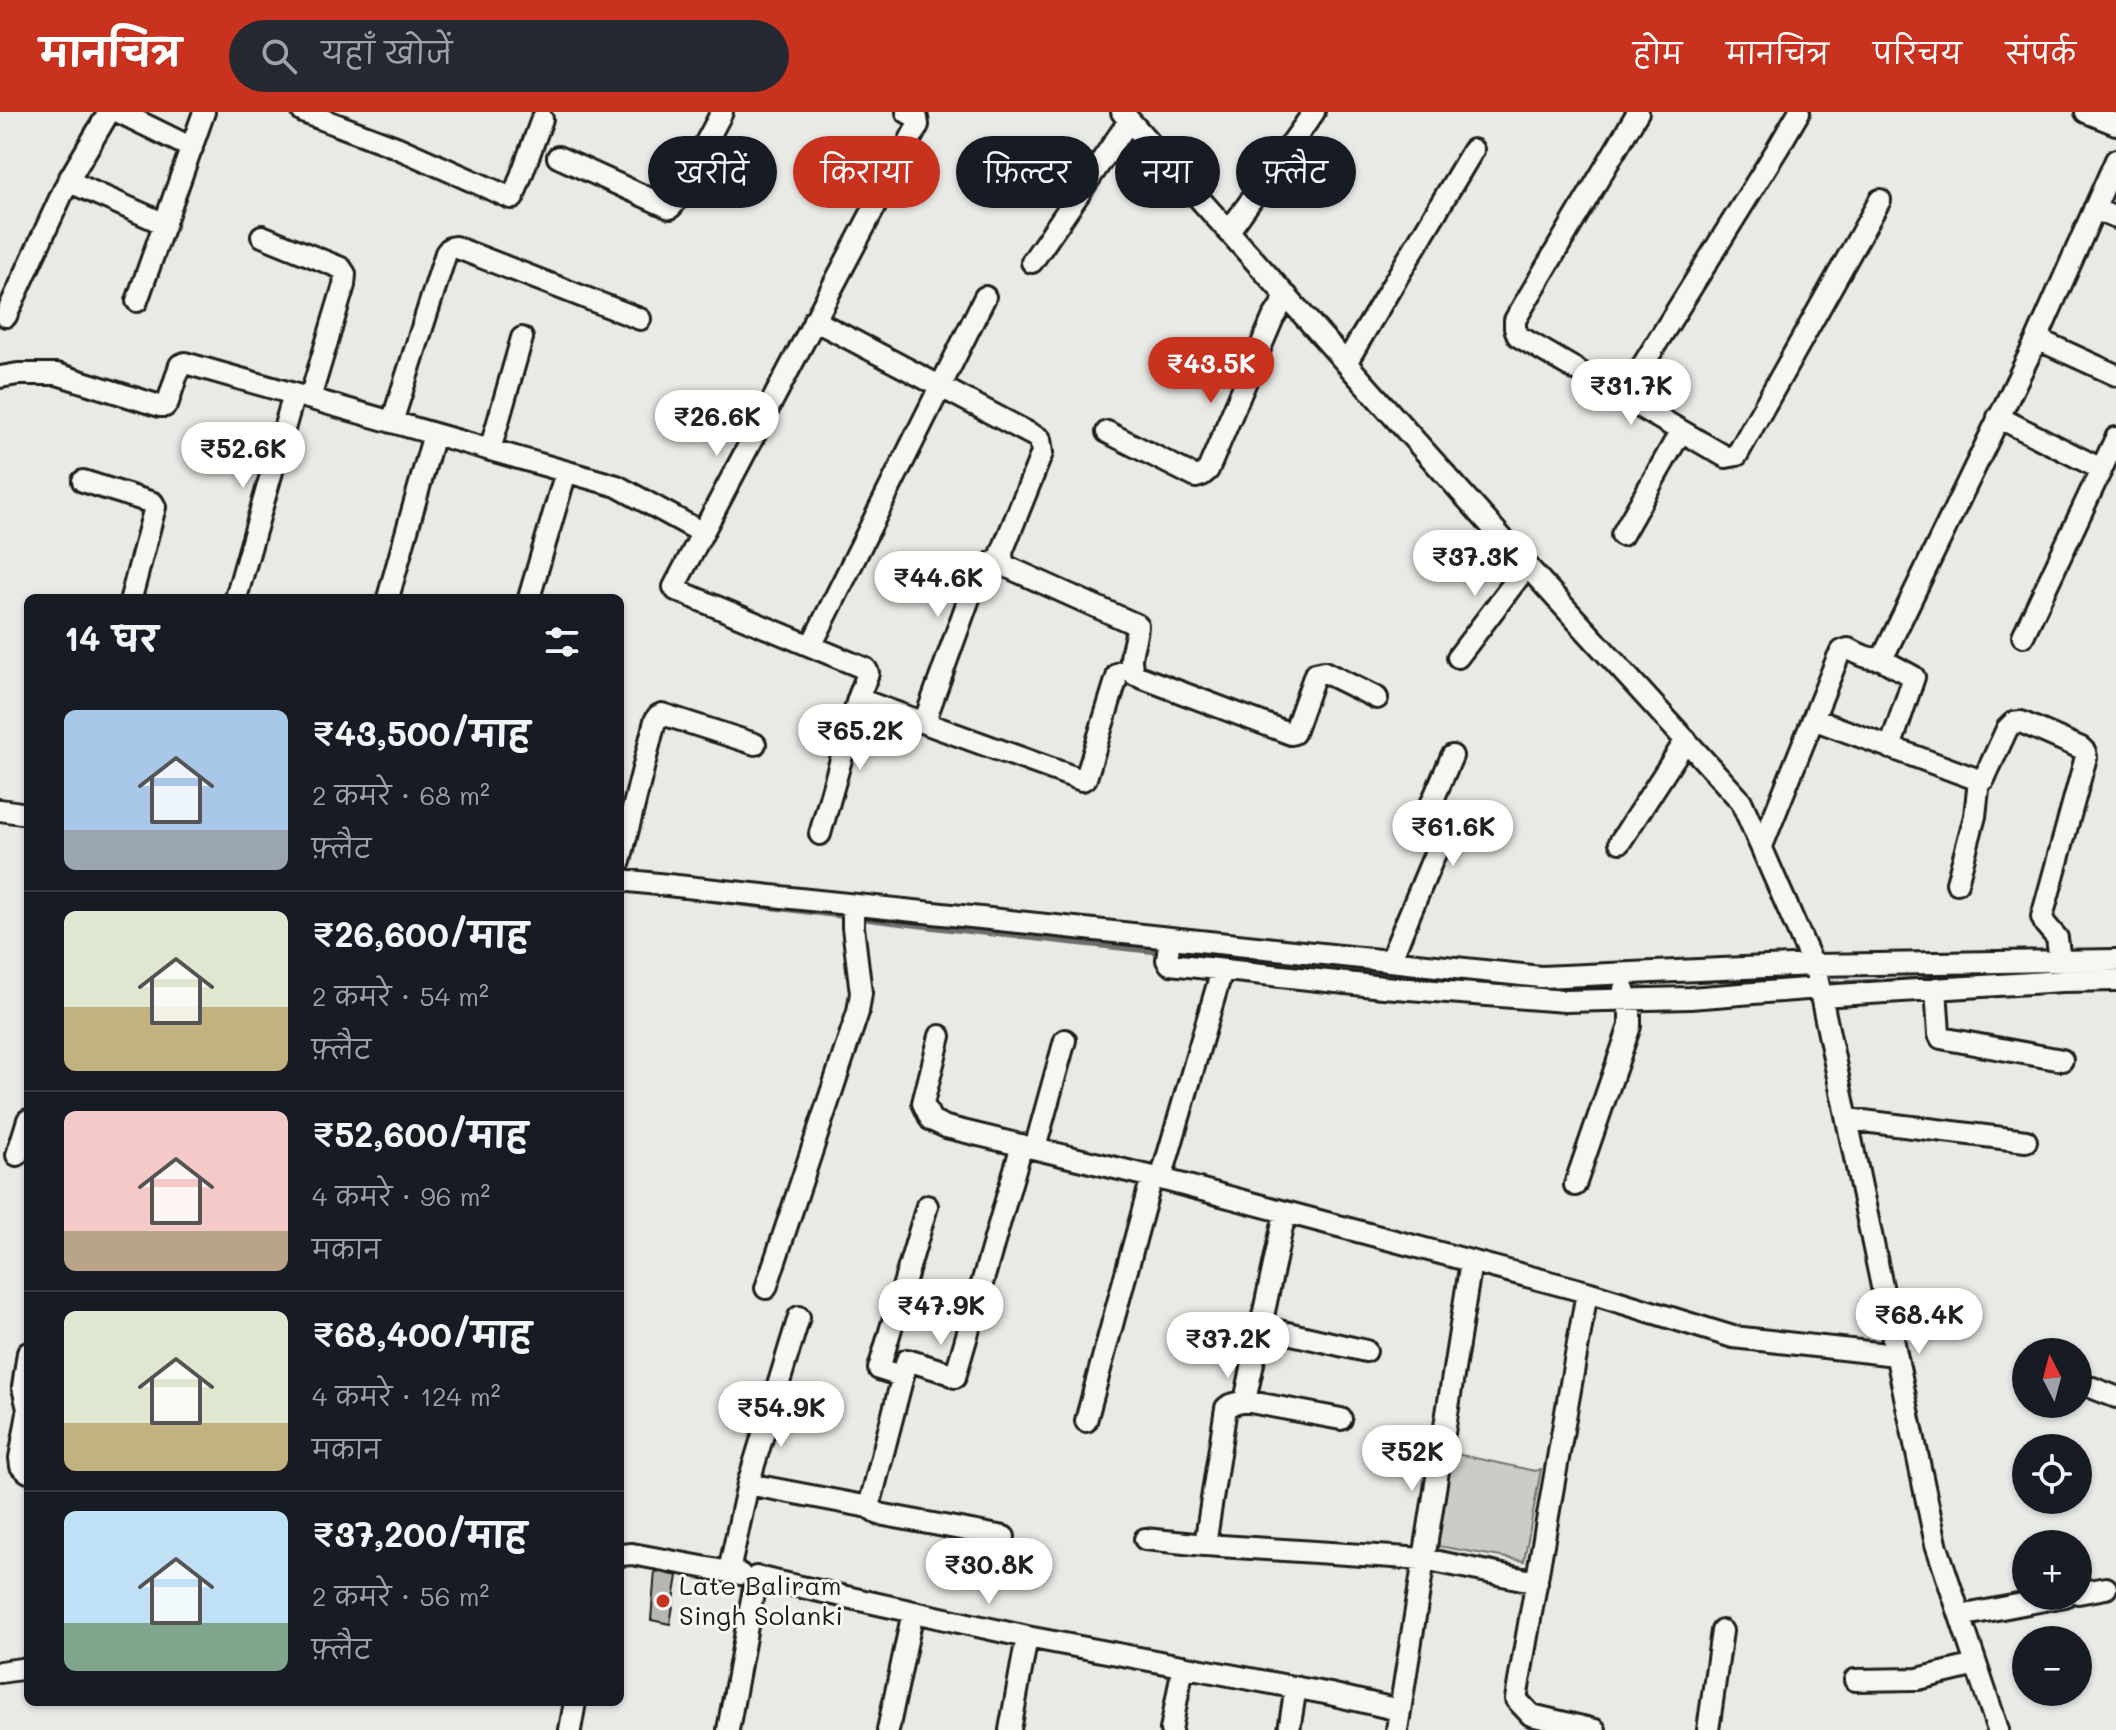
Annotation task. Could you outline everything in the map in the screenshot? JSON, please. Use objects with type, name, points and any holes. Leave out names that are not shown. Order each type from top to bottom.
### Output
[{"type":"street","points":[[6,316],[68,181],[109,112]]},
{"type":"street","points":[[119,112],[192,148]]},
{"type":"street","points":[[137,301],[204,112]]},
{"type":"street","points":[[303,112],[396,147],[511,198],[542,119]]},
{"type":"street","points":[[558,157],[670,208],[722,112]]},
{"type":"street","points":[[820,834],[868,673],[866,669],[674,589],[918,125],[917,118],[907,112]]},
{"type":"street","points":[[1229,231],[1314,112]]},
{"type":"street","points":[[1638,112],[1515,320],[1515,328],[1518,336],[1726,457],[1737,455],[1880,200]]},
{"type":"street","points":[[1623,397],[1799,112]]},
{"type":"street","points":[[2086,112],[2116,124]]},
{"type":"street","points":[[1032,262],[1126,116],[1741,801],[1818,981],[1936,1544],[1998,1730]]},
{"type":"street","points":[[1346,363],[1473,150]]},
{"type":"street","points":[[1881,659],[2037,339],[2116,160]]},
{"type":"street","points":[[68,181],[165,224]]},
{"type":"street","points":[[2094,209],[2116,218]]},
{"type":"street","points":[[237,594],[302,396],[344,285],[345,274],[341,268],[262,236]]},
{"type":"street","points":[[392,422],[450,248],[455,247],[640,319]]},
{"type":"street","points":[[1107,432],[1196,477],[1202,475],[1208,470],[1268,328],[1287,296]]},
{"type":"street","points":[[811,646],[985,297]]},
{"type":"street","points":[[814,320],[1040,439],[1042,453],[1002,552],[1003,565],[1137,625],[1130,668],[1135,675],[1291,734],[1294,733],[1315,674],[1319,672],[1377,698]]},
{"type":"street","points":[[490,450],[522,338]]},
{"type":"street","points":[[2037,339],[2116,375]]},
{"type":"street","points":[[0,377],[57,374],[165,406],[180,365],[185,363],[617,486],[703,533]]},
{"type":"street","points":[[1998,417],[2101,469]]},
{"type":"street","points":[[1622,535],[1681,431]]},
{"type":"street","points":[[389,594],[434,434]]},
{"type":"street","points":[[2023,636],[2116,438]]},
{"type":"street","points":[[530,594],[566,472]]},
{"type":"street","points":[[83,481],[153,503],[155,507],[132,594]]},
{"type":"street","points":[[924,723],[972,590],[987,568],[1001,559]]},
{"type":"street","points":[[1458,657],[1527,566]]},
{"type":"street","points":[[1762,846],[1842,651],[1848,649],[1875,660],[1881,659],[1914,677],[1890,748]]},
{"type":"street","points":[[858,699],[1082,780],[1086,778],[1118,674],[1130,668]]},
{"type":"street","points":[[624,845],[658,716],[662,714],[755,744]]},
{"type":"street","points":[[1813,719],[1979,780],[1984,779],[2007,729],[2013,723],[2021,722],[2081,748],[2086,757],[2042,917],[2057,938],[2060,961]]},
{"type":"street","points":[[1620,842],[1686,740]]},
{"type":"street","points":[[1390,961],[1439,844],[1429,809],[1452,756]]},
{"type":"street","points":[[1957,883],[1975,816],[1979,780]]},
{"type":"street","points":[[0,810],[24,813]]},
{"type":"street","points":[[624,881],[853,914],[1169,948],[1390,961],[1624,986],[1818,981],[2060,961],[2116,960]]},
{"type":"street","points":[[766,1288],[858,1012],[861,993],[853,914]]},
{"type":"street","points":[[1169,948],[1170,964],[1487,996],[1565,1001],[1624,986]]},
{"type":"street","points":[[1086,1421],[1222,970]]},
{"type":"street","points":[[1818,981],[1936,988],[2116,980]]},
{"type":"street","points":[[1575,1185],[1630,1026],[1624,986]]},
{"type":"street","points":[[1936,988],[1941,1038],[2062,1060]]},
{"type":"street","points":[[940,1036],[923,1103],[931,1120],[946,1127],[1157,1178],[1587,1292],[1733,1337],[1896,1355]]},
{"type":"street","points":[[869,1507],[907,1360],[955,1377],[1065,1040]]},
{"type":"street","points":[[1847,1119],[2026,1141]]},
{"type":"street","points":[[15,1155],[24,1131]]},
{"type":"street","points":[[901,1376],[879,1369],[927,1206]]},
{"type":"street","points":[[1245,1401],[1285,1213]]},
{"type":"street","points":[[624,1555],[729,1571],[1027,1637],[1296,1687],[1398,1720],[1471,1262]]},
{"type":"street","points":[[1587,1292],[1516,1699],[1531,1715],[1568,1728],[1595,1730]]},
{"type":"street","points":[[729,1571],[748,1484],[799,1317]]},
{"type":"street","points":[[1261,1327],[1366,1351]]},
{"type":"street","points":[[2093,1388],[2116,1397]]},
{"type":"street","points":[[1205,1545],[1226,1408],[1245,1401],[1341,1419]]},
{"type":"street","points":[[24,1434],[20,1458],[24,1469]]},
{"type":"street","points":[[748,1484],[869,1507],[879,1514],[1004,1537]]},
{"type":"street","points":[[1145,1539],[1424,1559],[1537,1582]]},
{"type":"street","points":[[728,1730],[756,1577]]},
{"type":"street","points":[[2092,1590],[2106,1588]]},
{"type":"street","points":[[1960,1616],[2012,1606]]},
{"type":"street","points":[[888,1730],[913,1612]]},
{"type":"street","points":[[1708,1730],[1722,1631]]},
{"type":"street","points":[[1010,1730],[1027,1637]]},
{"type":"street","points":[[1855,1680],[1918,1679],[1976,1665]]},
{"type":"street","points":[[1171,1730],[1183,1666]]},
{"type":"street","points":[[0,1672],[24,1669]]},
{"type":"street","points":[[1289,1730],[1296,1687]]},
{"type":"street","points":[[570,1730],[574,1706]]},
{"type":"shaded area","points":[[1452,1453],[1535,1471],[1541,1469],[1524,1561],[1438,1546]]},
{"type":"building","name":"Late Baliram Singh Solanki","points":[[655,1571],[678,1576],[670,1624],[651,1620]]},
{"type":"waterway","points":[[671,895],[1402,978],[1591,991]]},
{"type":"waterway","points":[[1822,984],[1935,979]]},
{"type":"place","name":"Late Baliram Singh Solanki","points":[[663,1601]]}]
